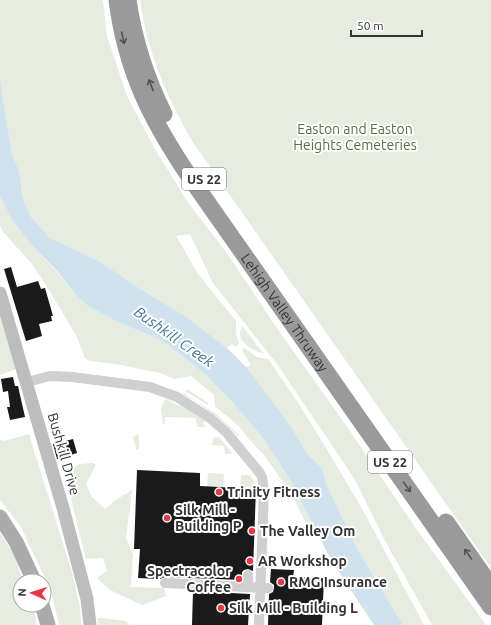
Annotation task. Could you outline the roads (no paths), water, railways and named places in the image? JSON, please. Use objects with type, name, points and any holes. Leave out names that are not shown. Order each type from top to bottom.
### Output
[{"type":"highway","name":"Lehigh Valley Thruway","points":[[117,0],[121,26],[130,61],[142,96],[161,133],[191,179],[491,607]]},
{"type":"highway","name":"Lehigh Valley Thruway","points":[[128,0],[135,36],[150,84],[164,114],[185,150],[491,586]]},
{"type":"main road","points":[[0,517],[16,542],[30,573]]},
{"type":"main road","points":[[44,613],[48,625]]},
{"type":"street","name":"Bushkill Drive","points":[[0,293],[27,382],[87,599],[90,625]]},
{"type":"street","points":[[27,382],[50,376],[72,377],[150,387],[177,397],[200,410],[219,424],[256,467],[262,477],[264,491],[264,588],[259,625]]},
{"type":"street","points":[[248,575],[248,587]]},
{"type":"street","points":[[166,584],[264,588]]},
{"type":"water","name":"Bushkill Creek","points":[[0,79],[12,154],[19,171],[21,191],[24,202],[31,217],[50,238],[99,261],[142,290],[185,316],[227,348],[246,367],[290,425],[308,455],[322,468],[327,486],[358,550],[403,625],[374,625],[331,560],[291,481],[263,438],[234,404],[206,375],[163,341],[120,323],[88,306],[77,296],[57,271],[30,243],[12,220],[0,196]]},
{"type":"place","name":"Trinity Fitness","points":[[219,492]]},
{"type":"place","name":"Silk Mill - Building P","points":[[167,518]]},
{"type":"place","name":"The Valley Om","points":[[252,531]]},
{"type":"place","name":"AR Workshop","points":[[250,561]]},
{"type":"place","name":"Spectracolor Coffee","points":[[239,579]]},
{"type":"place","name":"RMG Insurance","points":[[281,582]]},
{"type":"place","name":"Silk Mill - Building L","points":[[221,608]]},
{"type":"park label","name":"Easton and Easton Heights Cemeteries","points":[[355,138]]}]
